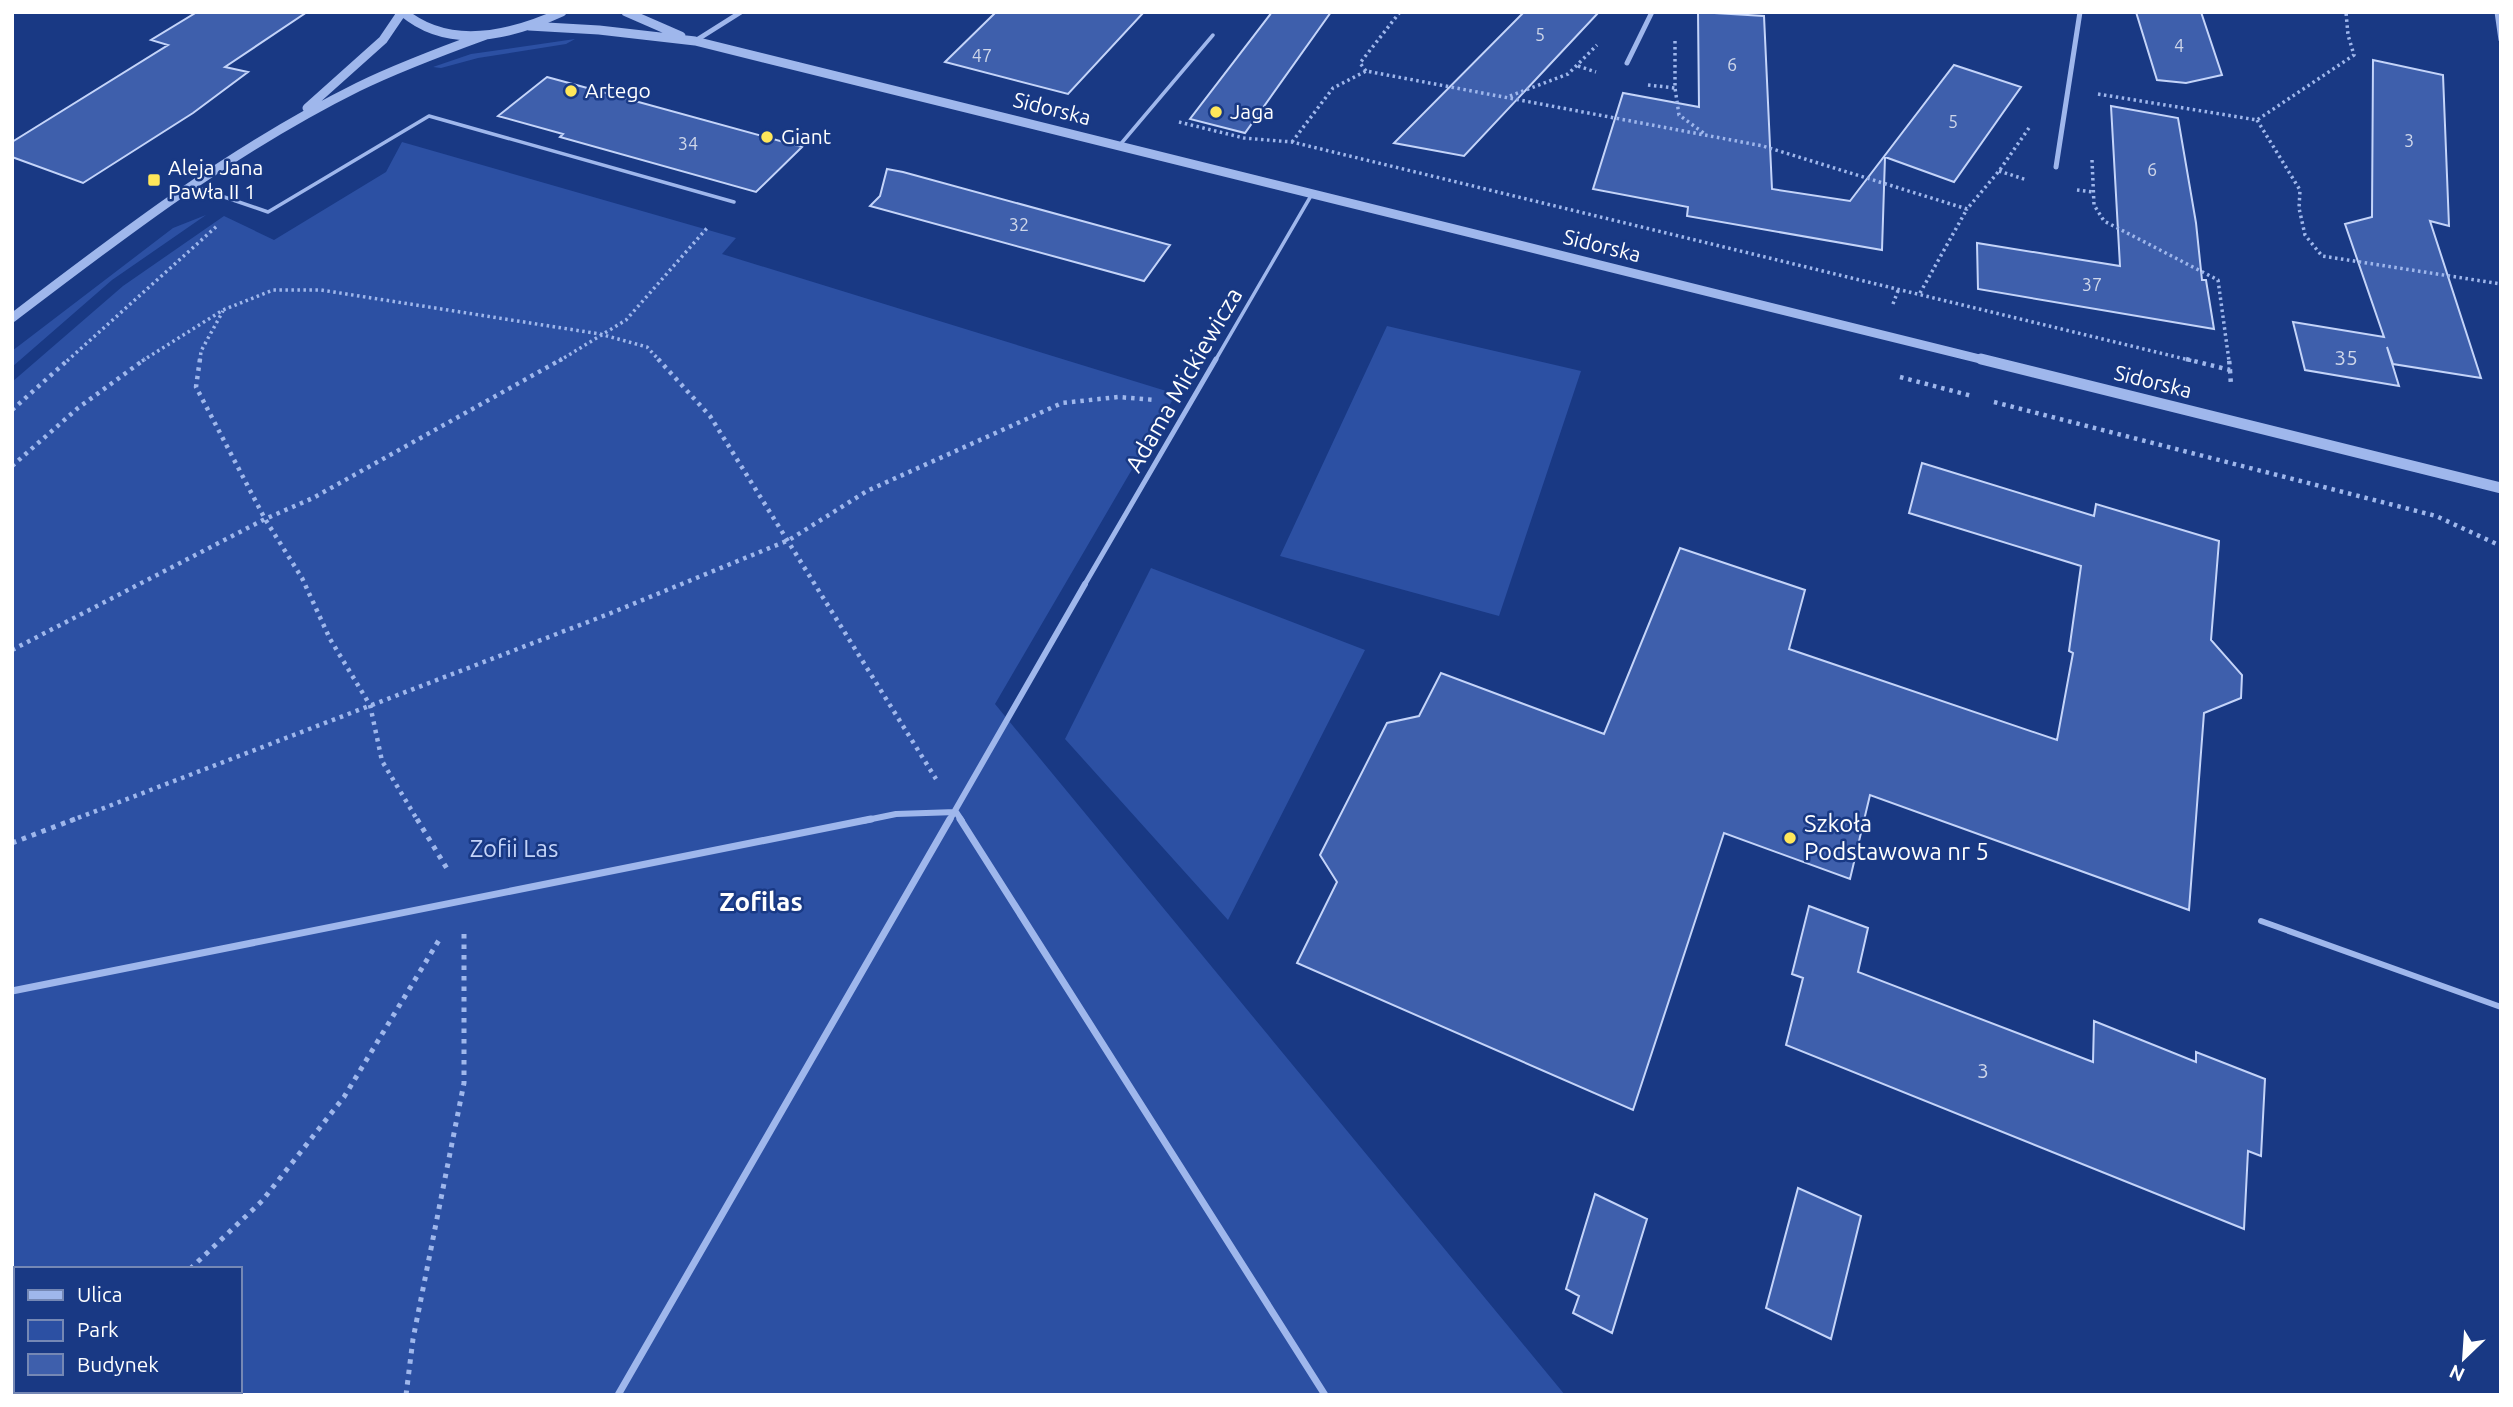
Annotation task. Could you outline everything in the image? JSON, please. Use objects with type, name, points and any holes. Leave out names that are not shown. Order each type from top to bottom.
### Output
[{"type":"street","points":[[296,118],[383,40],[402,12],[419,26],[432,31],[457,35],[486,35]]},
{"type":"street","points":[[12,318],[86,261],[192,186],[296,118],[420,59],[486,35],[529,26],[562,12]]},
{"type":"street","name":"Sidorska","points":[[626,12],[695,41]]},
{"type":"street","points":[[695,41],[741,12]]},
{"type":"street","points":[[1627,63],[1652,12]]},
{"type":"street","points":[[2056,167],[2080,12]]},
{"type":"street","points":[[2497,12],[2501,40]]},
{"type":"street","name":"Sidorska","points":[[529,26],[599,30],[695,41],[2501,488]]},
{"type":"street","points":[[618,1395],[1085,584]]},
{"type":"street","points":[[12,991],[896,814],[956,812]]},
{"type":"street","points":[[956,812],[1325,1395]]},
{"type":"lane","points":[[1119,145],[1213,35]]},
{"type":"lane","points":[[192,186],[268,212],[429,116],[734,202]]},
{"type":"lane","name":"Adama Mickiewicza","points":[[1085,584],[1312,194]]},
{"type":"lane","points":[[2261,921],[2501,1007]]},
{"type":"path","points":[[1366,71],[1360,63],[1400,12]]},
{"type":"path","points":[[1920,293],[1967,209],[1999,171],[2056,89],[2257,120],[2354,55],[2348,35],[2346,12]]},
{"type":"path","points":[[1509,96],[1568,74],[1606,36]]},
{"type":"path","points":[[1675,39],[1675,88],[1679,115],[1709,136]]},
{"type":"path","points":[[1292,142],[1333,88],[1366,71],[1763,146],[1967,209]]},
{"type":"path","points":[[1145,114],[1244,138],[1292,142],[2230,370],[2218,280],[2104,221],[2094,205],[2092,153]]},
{"type":"path","points":[[2257,120],[2300,190],[2299,208],[2305,235],[2322,256],[2501,284]]},
{"type":"path","points":[[12,650],[265,519],[313,498],[504,393],[626,320],[703,232],[734,202]]},
{"type":"path","points":[[12,410],[204,240],[240,203]]},
{"type":"path","points":[[12,466],[78,408],[136,365],[223,310],[273,290],[321,290],[600,334],[647,347],[710,416],[956,812]]},
{"type":"path","points":[[223,310],[201,351],[196,387],[265,519],[302,578],[330,639],[370,705],[382,761],[445,863],[462,901],[466,981],[464,1083],[412,1339],[406,1395]]},
{"type":"path","points":[[1892,375],[2436,516],[2501,546]]},
{"type":"path","points":[[12,843],[606,615],[789,540],[867,491],[1062,403],[1118,397],[1192,403]]},
{"type":"path","points":[[192,1267],[262,1201],[344,1097],[462,901]]},
{"type":"green space","points":[[575,39],[566,44],[478,58],[441,68],[433,67],[471,54]]},
{"type":"green space","name":"Zofii Las","points":[[402,142],[736,238],[722,254],[1176,394],[995,704],[1565,1395],[12,1395],[12,382],[123,286],[224,216],[274,240],[386,172]]},
{"type":"green space","points":[[206,215],[112,280],[12,367],[12,351],[173,228]]},
{"type":"green space","points":[[1387,326],[1581,371],[1499,616],[1280,556]]},
{"type":"green space","points":[[1151,568],[1365,650],[1228,920],[1065,739]]},
{"type":"building","points":[[197,12],[307,12],[225,67],[248,72],[193,113],[83,183],[12,157],[12,142],[168,45],[151,40]]},
{"type":"building","points":[[996,12],[1144,12],[1068,94],[945,62]]},
{"type":"building","points":[[1272,12],[1331,12],[1245,133],[1190,119]]},
{"type":"building","points":[[1524,12],[1599,12],[1464,156],[1394,143]]},
{"type":"building","points":[[1698,12],[1764,16],[1772,189],[1850,201],[1954,65],[2021,87],[1954,182],[1885,157],[1882,250],[1687,216],[1688,207],[1593,189],[1623,93],[1699,107]]},
{"type":"building","points":[[2136,12],[2201,12],[2222,75],[2186,83],[2157,80]]},
{"type":"building","points":[[2373,60],[2443,75],[2449,226],[2430,221],[2481,378],[2393,364],[2387,347],[2399,386],[2305,370],[2293,322],[2384,337],[2345,224],[2372,217]]},
{"type":"building","points":[[547,77],[802,147],[756,192],[560,137],[563,134],[498,116]]},
{"type":"building","points":[[2111,106],[2178,118],[2196,223],[2202,280],[2206,280],[2214,329],[1978,289],[1977,243],[2120,266]]},
{"type":"building","points":[[887,169],[1170,245],[1144,281],[870,206],[880,196]]},
{"type":"building","points":[[1922,463],[2094,516],[2096,504],[2219,541],[2211,640],[2242,675],[2241,698],[2204,713],[2189,910],[1870,795],[1850,879],[1724,833],[1633,1110],[1297,963],[1337,882],[1320,855],[1387,723],[1419,716],[1441,673],[1604,734],[1680,548],[1805,590],[1789,649],[2057,740],[2073,653],[2069,651],[2081,566],[1909,513]]},
{"type":"building","points":[[1809,906],[1868,928],[1858,972],[2093,1062],[2094,1021],[2196,1062],[2196,1052],[2265,1079],[2261,1156],[2248,1151],[2244,1229],[1786,1045],[1803,978],[1792,974]]},
{"type":"building","points":[[1798,1188],[1861,1216],[1831,1339],[1766,1308]]},
{"type":"building","points":[[1595,1194],[1647,1219],[1612,1333],[1573,1313],[1579,1296],[1566,1289]]},
{"type":"place","name":"Artego","points":[[571,91]]},
{"type":"place","name":"Jaga","points":[[1216,112]]},
{"type":"place","name":"Giant","points":[[767,137]]},
{"type":"place","name":"Aleja Jana Pawła II 1","points":[[154,180]]},
{"type":"place","name":"Szkoła Podstawowa nr 5","points":[[1790,838]]},
{"type":"district","name":"Zofilas","points":[[761,902]]}]
